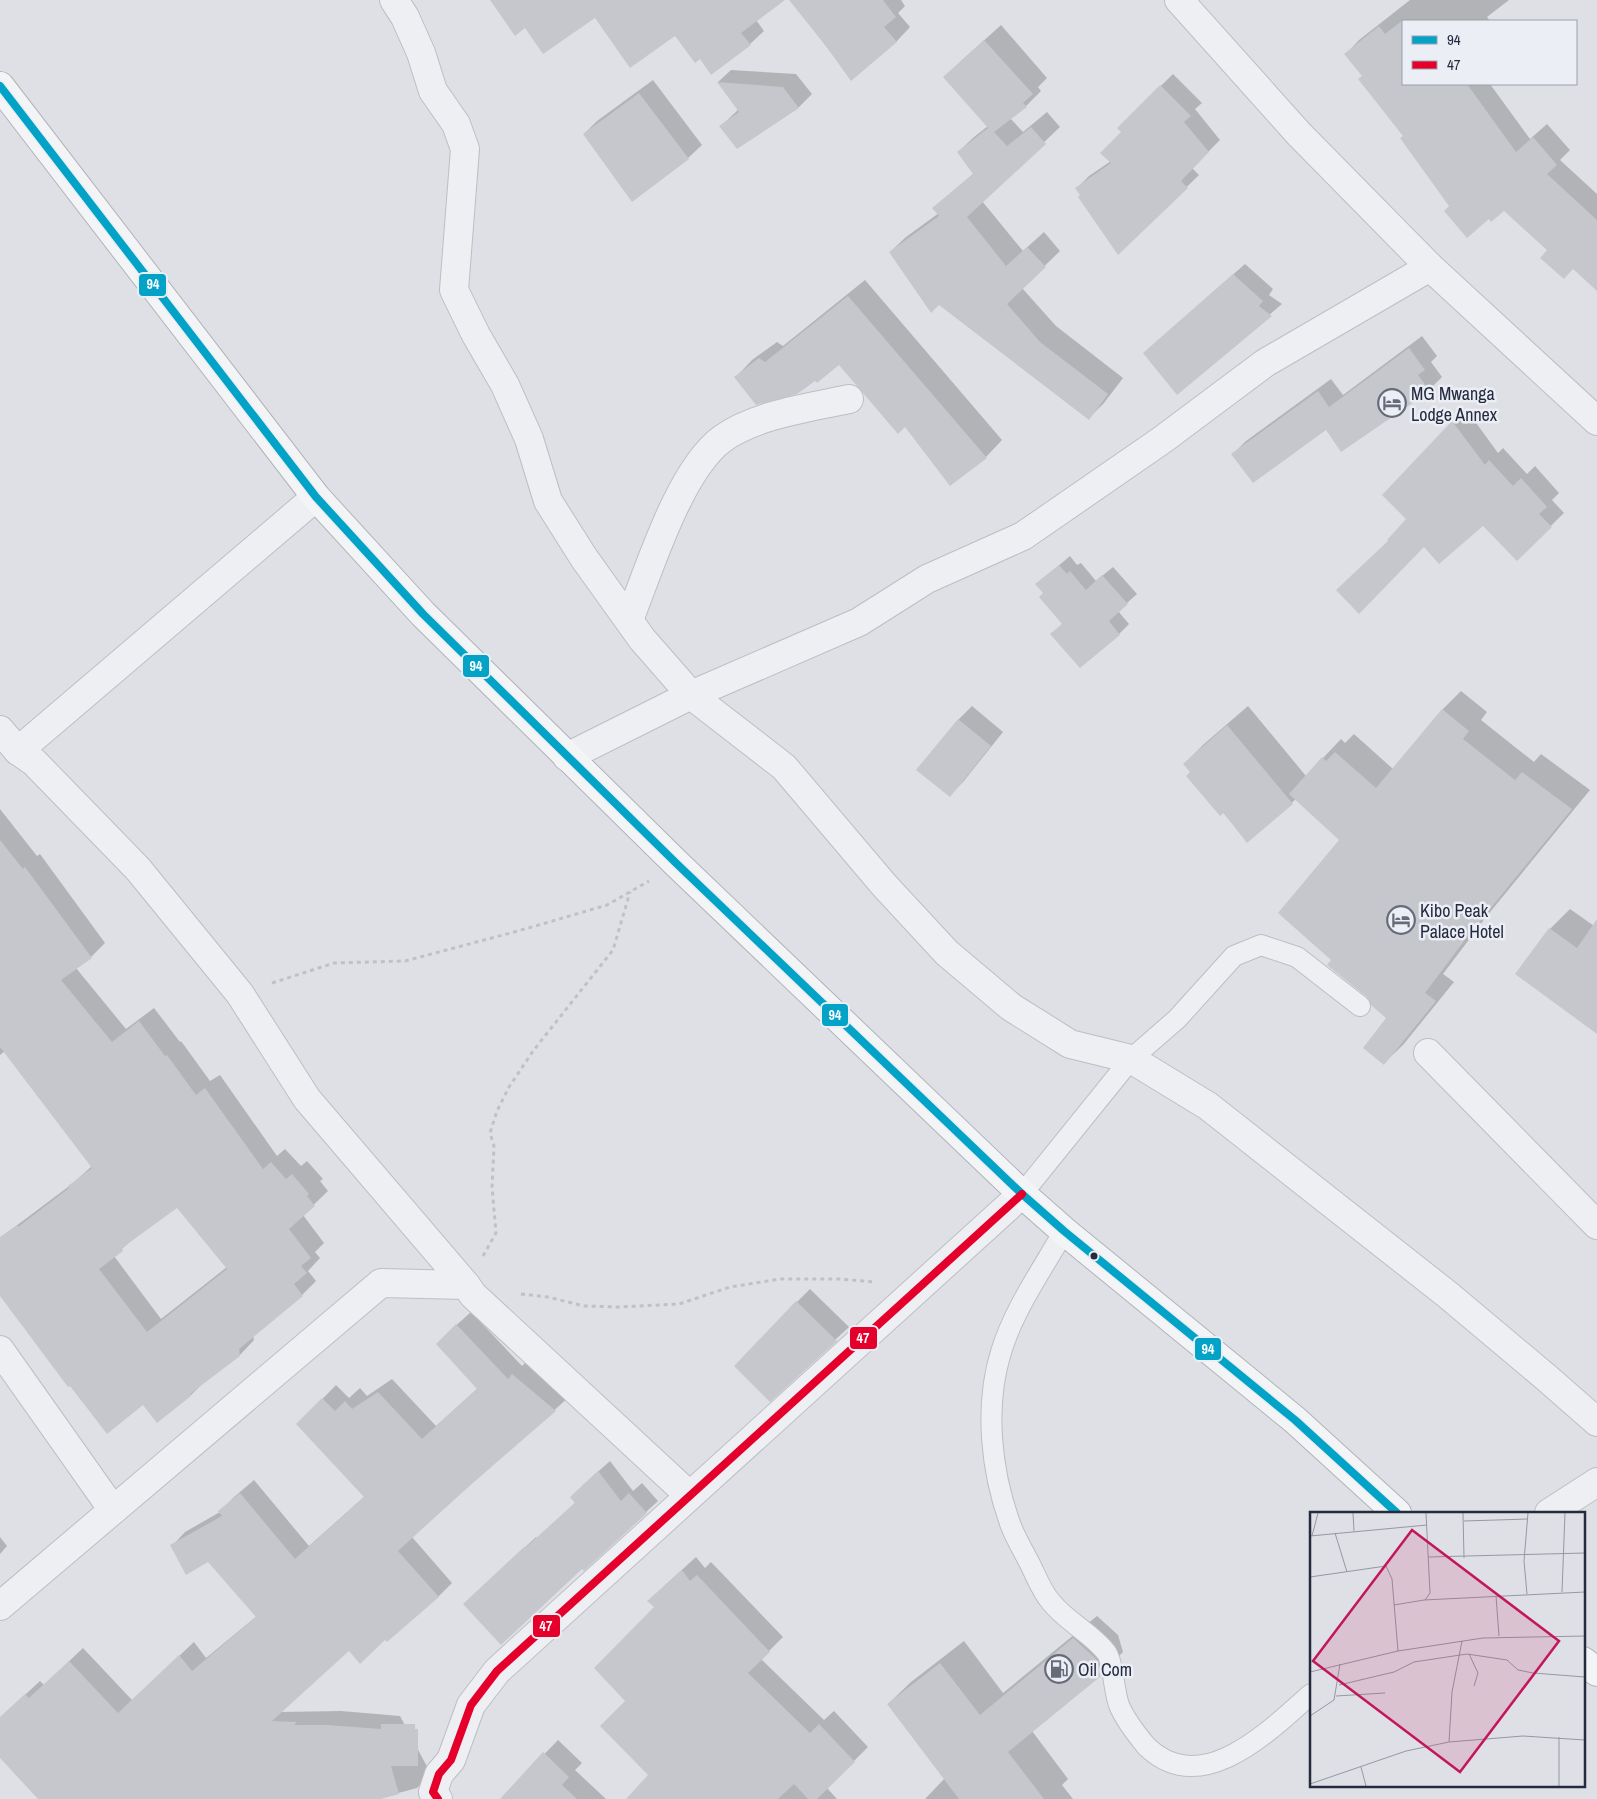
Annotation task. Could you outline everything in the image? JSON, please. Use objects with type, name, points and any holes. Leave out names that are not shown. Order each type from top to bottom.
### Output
[{"type":"highway","points":[[0,86],[316,497],[423,614],[677,864],[1022,1194],[1064,1231],[1295,1420],[1396,1512]]},
{"type":"highway","points":[[1584,1663],[1597,1672]]},
{"type":"street","points":[[394,0],[405,17],[421,53],[433,91],[456,124],[465,149],[454,290],[476,335],[505,385],[530,439],[548,501],[584,558],[642,639],[691,695],[784,767],[884,884],[947,953],[1011,1007],[1070,1044],[1131,1059],[1208,1106],[1448,1295],[1597,1422]]},
{"type":"street","points":[[1179,0],[1299,134],[1430,267],[1597,421]]},
{"type":"street","points":[[567,757],[691,695],[858,622],[927,579],[1023,536],[1162,440],[1265,363],[1430,267]]},
{"type":"street","points":[[629,620],[672,512],[700,462],[722,439],[744,427],[774,416],[849,399]]},
{"type":"street","points":[[18,751],[316,497]]},
{"type":"street","points":[[0,730],[18,751],[34,762],[138,869],[240,994],[307,1099],[470,1290],[689,1495]]},
{"type":"street","points":[[1428,1053],[1597,1225]]},
{"type":"street","points":[[438,1799],[433,1792],[439,1774],[451,1760],[471,1705],[497,1671],[1022,1194]]},
{"type":"street","points":[[0,1606],[381,1282],[470,1290]]},
{"type":"street","points":[[0,1350],[113,1510]]},
{"type":"street","points":[[1551,1512],[1597,1482]]},
{"type":"lane","points":[[1022,1194],[1131,1059],[1177,1019],[1234,956],[1261,945],[1297,957],[1360,1006]]},
{"type":"lane","points":[[1064,1231],[1018,1312],[1001,1352],[995,1381],[992,1414],[994,1457],[1000,1488],[1011,1526],[1038,1580],[1050,1602],[1108,1653],[1119,1705],[1143,1742],[1156,1758],[1171,1768],[1187,1772],[1210,1771],[1231,1762],[1249,1750],[1310,1695]]},
{"type":"path","points":[[240,994],[334,963],[405,961],[518,932],[607,905],[677,864]]},
{"type":"path","points":[[630,892],[613,950],[533,1051],[509,1087],[497,1111],[490,1133],[494,1146],[492,1187],[496,1234],[470,1290],[548,1297],[584,1306],[619,1308],[679,1304],[730,1287],[780,1279],[838,1278],[921,1286]]},
{"type":"building","points":[[490,0],[785,0],[741,33],[751,45],[711,75],[700,59],[695,63],[675,36],[630,68],[595,18],[543,54],[525,28],[515,36]]},
{"type":"building","points":[[789,0],[883,0],[896,17],[884,27],[897,42],[851,81]]},
{"type":"building","points":[[1402,21],[1402,85],[1468,85],[1516,152],[1533,137],[1557,165],[1547,174],[1597,220],[1597,291],[1573,269],[1564,279],[1540,258],[1547,250],[1504,211],[1491,222],[1489,219],[1467,238],[1444,211],[1449,206],[1400,138],[1403,136],[1358,79],[1362,76],[1344,54],[1379,26],[1385,34]]},
{"type":"building","points":[[984,40],[1033,94],[1023,103],[1027,107],[994,132],[1007,146],[1031,127],[1046,144],[967,217],[1006,266],[1027,247],[1046,267],[1007,304],[1040,342],[1108,394],[1089,420],[939,305],[931,313],[889,252],[939,216],[932,208],[973,174],[957,152],[988,128],[943,77]]},
{"type":"building","points":[[717,82],[783,87],[799,108],[737,149],[719,126],[739,112]]},
{"type":"building","points":[[1160,85],[1191,116],[1184,122],[1209,152],[1181,181],[1188,188],[1118,255],[1078,197],[1080,195],[1075,188],[1111,163],[1100,153],[1121,132],[1117,128]]},
{"type":"building","points":[[639,93],[689,159],[632,202],[583,134]]},
{"type":"building","points":[[1233,274],[1263,301],[1259,306],[1272,316],[1177,395],[1143,353]]},
{"type":"building","points":[[848,296],[987,458],[950,486],[905,427],[898,434],[839,365],[817,383],[815,381],[797,394],[756,405],[734,377],[759,358],[765,362]]},
{"type":"building","points":[[1409,348],[1425,370],[1418,375],[1430,391],[1341,452],[1326,430],[1253,483],[1231,454],[1318,391],[1329,407]]},
{"type":"building","points":[[1452,421],[1485,465],[1489,460],[1513,486],[1521,478],[1547,507],[1539,514],[1552,527],[1517,561],[1483,526],[1439,564],[1424,547],[1359,614],[1336,590],[1388,541],[1406,519],[1382,495]]},
{"type":"building","points":[[1059,565],[1067,574],[1070,571],[1086,590],[1102,575],[1128,604],[1109,621],[1120,635],[1080,668],[1050,634],[1062,624],[1039,597],[1043,593],[1035,584]]},
{"type":"building","points":[[1442,709],[1469,731],[1463,739],[1515,780],[1522,772],[1572,809],[1467,937],[1425,993],[1436,1001],[1384,1065],[1363,1048],[1386,1018],[1371,1005],[1367,997],[1327,965],[1331,960],[1278,913],[1339,840],[1289,794],[1322,757],[1326,761],[1335,752],[1376,788]]},
{"type":"building","points":[[958,719],[991,746],[950,797],[916,770]]},
{"type":"building","points":[[1227,725],[1293,804],[1247,843],[1224,813],[1220,816],[1186,776],[1190,772],[1183,764]]},
{"type":"building","points":[[0,840],[23,869],[25,867],[92,958],[61,980],[112,1042],[139,1021],[196,1095],[205,1088],[263,1169],[271,1162],[286,1179],[292,1174],[309,1194],[307,1196],[315,1206],[289,1229],[311,1258],[301,1266],[307,1273],[294,1284],[303,1296],[239,1349],[240,1356],[190,1394],[191,1396],[157,1423],[143,1405],[107,1434],[70,1386],[68,1387],[0,1296],[0,1237],[17,1225],[18,1227],[92,1168],[0,1047]],"holes":[[[177,1208],[227,1269],[147,1332],[99,1269],[123,1251],[122,1248]]]},
{"type":"building","points":[[1597,919],[1597,1034],[1515,974],[1549,928],[1577,948]]},
{"type":"building","points":[[796,1301],[837,1341],[770,1402],[734,1366]]},
{"type":"building","points":[[456,1324],[508,1379],[512,1374],[556,1411],[398,1551],[439,1597],[387,1642],[385,1640],[360,1664],[349,1651],[272,1721],[297,1722],[294,1725],[327,1725],[381,1729],[381,1724],[415,1724],[415,1729],[418,1729],[418,1766],[391,1766],[399,1794],[381,1799],[38,1799],[0,1758],[0,1717],[25,1694],[29,1698],[69,1661],[118,1713],[179,1655],[192,1671],[256,1617],[208,1562],[186,1575],[170,1545],[222,1516],[218,1511],[240,1493],[295,1559],[364,1497],[296,1424],[322,1398],[335,1411],[345,1401],[352,1409],[378,1392],[422,1439],[477,1389],[436,1344]]},
{"type":"building","points":[[598,1471],[621,1501],[629,1493],[647,1513],[584,1571],[582,1569],[501,1645],[463,1604],[575,1503],[570,1497]]},
{"type":"building","points":[[682,1570],[690,1581],[697,1575],[770,1652],[748,1673],[810,1733],[819,1724],[855,1762],[817,1799],[808,1799],[794,1784],[778,1799],[626,1799],[648,1775],[600,1726],[625,1701],[594,1668],[654,1607],[647,1601]]},
{"type":"building","points":[[1073,1638],[1096,1659],[1101,1676],[1008,1752],[1044,1799],[959,1799],[887,1704],[940,1663],[980,1715]]},
{"type":"building","points":[[543,1752],[569,1777],[562,1785],[577,1799],[500,1799]]},
{"type":"transit line","name":"94","points":[[0,86],[316,497],[423,614],[677,864],[1022,1194],[1064,1231],[1295,1420],[1396,1512]]},
{"type":"transit line","name":"47","points":[[438,1799],[433,1792],[439,1774],[451,1760],[471,1705],[497,1671],[1022,1194]]},
{"type":"place","name":"MG Mwanga Lodge Annex","points":[[1392,403]]},
{"type":"place","name":"Kibo Peak Palace Hotel","points":[[1401,920]]},
{"type":"place","name":"Oil Com","points":[[1059,1669]]}]
